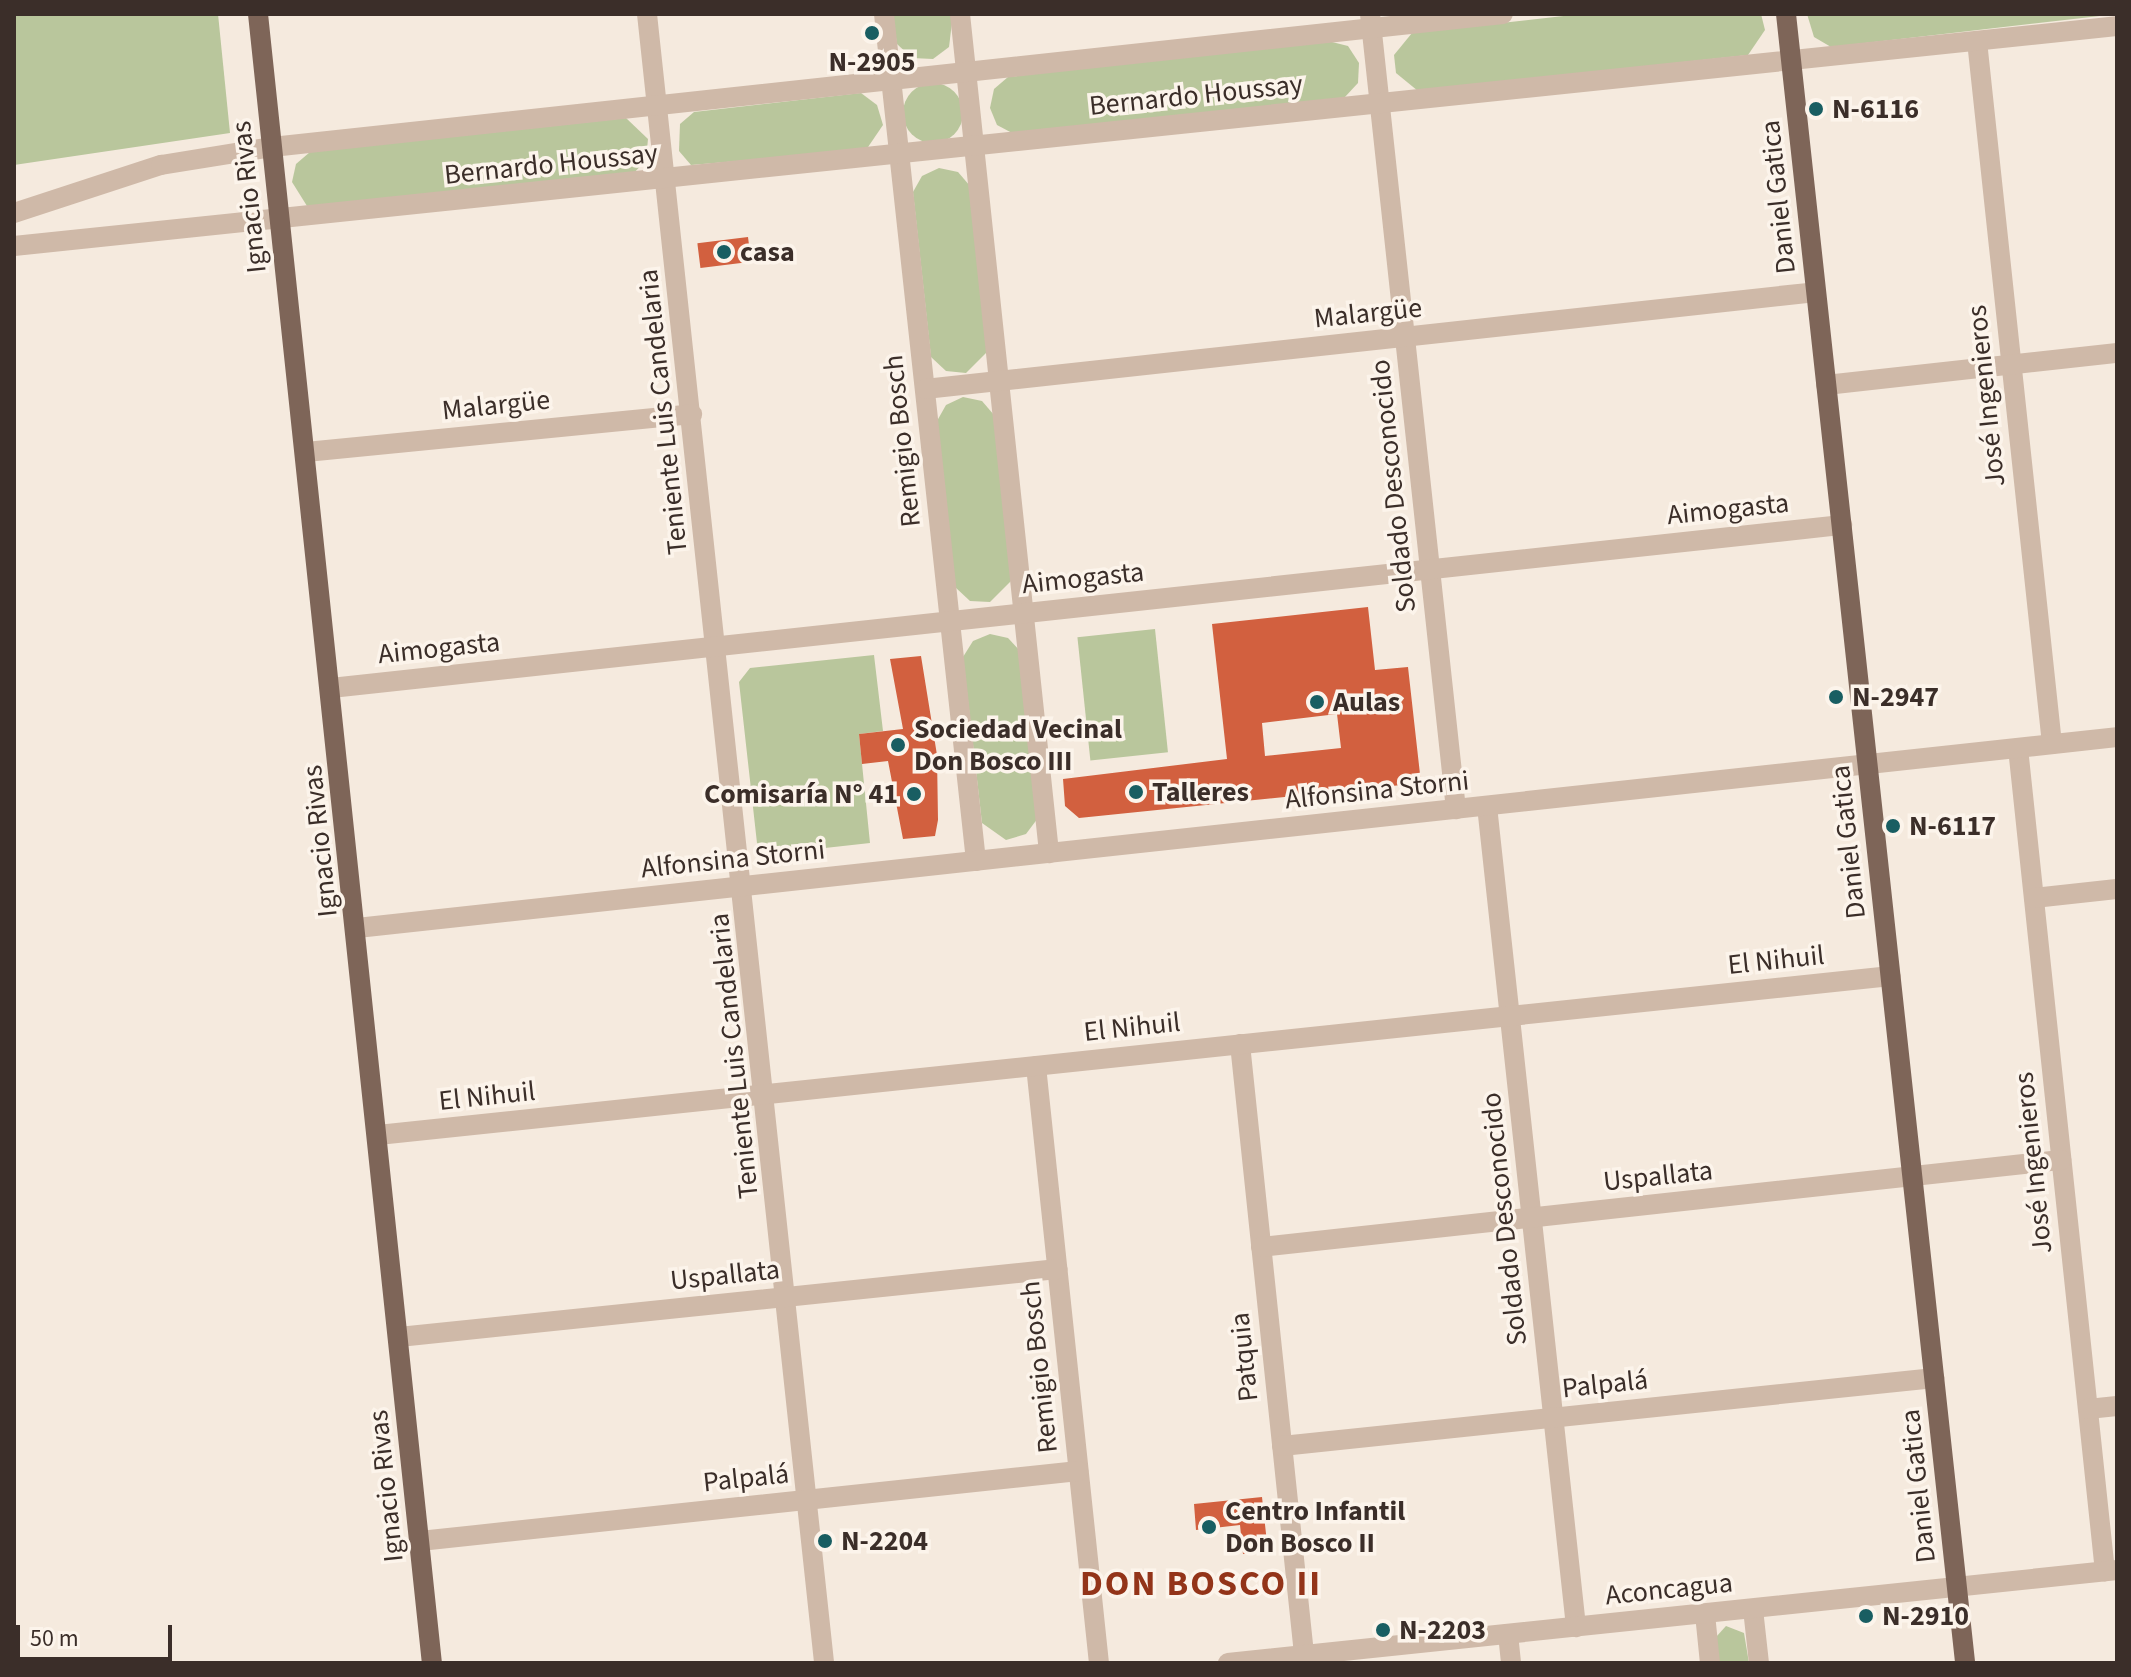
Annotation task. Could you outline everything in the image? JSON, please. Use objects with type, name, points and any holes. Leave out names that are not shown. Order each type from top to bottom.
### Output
[{"type":"main road","name":"Ignacio Rivas","points":[[258,14],[357,928],[432,1663]]},
{"type":"main road","name":"Daniel Gatica","points":[[1786,14],[1965,1663]]},
{"type":"street","name":"Teniente Luis Candelaria","points":[[647,14],[745,886],[824,1663]]},
{"type":"street","name":"Remigio Bosch","points":[[884,14],[976,861]]},
{"type":"street","points":[[960,14],[1049,853]]},
{"type":"street","name":"Bernardo Houssay","points":[[14,213],[161,165],[272,147],[966,72],[1371,21],[1503,14]]},
{"type":"street","name":"Soldado Desconocido","points":[[1371,21],[1456,809]]},
{"type":"street","name":"Bernardo Houssay","points":[[14,246],[68,235],[280,221],[2117,26]]},
{"type":"street","name":"José Ingenieros","points":[[1977,41],[2052,744]]},
{"type":"street","name":"Malargüe","points":[[925,389],[1816,292]]},
{"type":"street","points":[[1826,385],[2117,353]]},
{"type":"street","name":"Malargüe","points":[[306,452],[692,414]]},
{"type":"street","name":"Aimogasta","points":[[331,688],[1842,525]]},
{"type":"street","name":"Alfonsina Storni","points":[[357,928],[2117,737]]},
{"type":"street","name":"José Ingenieros","points":[[2018,748],[2088,1409],[2111,1571]]},
{"type":"street","name":"Soldado Desconocido","points":[[1487,806],[1576,1627]]},
{"type":"street","points":[[2034,898],[2117,889]]},
{"type":"street","name":"El Nihuil","points":[[378,1135],[1891,976]]},
{"type":"street","name":"Patquia","points":[[1240,1044],[1305,1659]]},
{"type":"street","name":"Remigio Bosch","points":[[1036,1066],[1099,1663]]},
{"type":"street","name":"Uspallata","points":[[1261,1247],[2061,1160]]},
{"type":"street","name":"Uspallata","points":[[399,1337],[1057,1269]]},
{"type":"street","name":"Palpalá","points":[[1282,1446],[1934,1378]]},
{"type":"street","points":[[2088,1409],[2117,1406]]},
{"type":"street","name":"Palpalá","points":[[420,1541],[1078,1471]]},
{"type":"street","name":"Aconcagua","points":[[1228,1663],[1305,1659],[1508,1634],[2111,1571]]},
{"type":"street","points":[[1753,1609],[1759,1663]]},
{"type":"street","points":[[1705,1614],[1710,1663]]},
{"type":"street","points":[[1508,1634],[1511,1663]]},
{"type":"green space","points":[[14,14],[218,14],[230,133],[14,165]]},
{"type":"green space","points":[[892,14],[953,14],[949,47],[933,59],[912,58],[897,44]]},
{"type":"green space","points":[[1581,14],[1761,14],[1765,30],[1748,55],[1418,91],[1396,73],[1394,55],[1412,33]]},
{"type":"green space","points":[[1807,14],[2117,14],[1831,47],[1814,37]]},
{"type":"green space","points":[[1328,41],[1348,46],[1359,63],[1358,83],[1344,98],[1014,134],[997,125],[990,108],[994,89],[1008,77]]},
{"type":"green space","points":[[933,83],[954,92],[963,113],[954,134],[933,143],[912,134],[903,113],[912,92]]},
{"type":"green space","points":[[861,93],[877,105],[883,125],[866,150],[691,165],[679,151],[680,124],[694,112]]},
{"type":"green space","points":[[626,118],[648,139],[646,160],[632,175],[307,206],[292,182],[296,164],[310,152]]},
{"type":"green space","points":[[939,168],[958,172],[970,186],[987,352],[966,373],[946,371],[931,357],[913,192],[922,176]]},
{"type":"green space","points":[[963,397],[982,401],[994,415],[1011,581],[990,602],[970,601],[955,587],[937,421],[946,405]]},
{"type":"green space","points":[[1155,629],[1168,752],[1090,760],[1077,637]]},
{"type":"green space","points":[[990,634],[1008,638],[1021,652],[1038,818],[1026,834],[1006,840],[982,823],[963,657],[973,641]]},
{"type":"green space","points":[[874,655],[883,731],[859,734],[870,843],[771,854],[757,843],[739,682],[750,668]]},
{"type":"green space","points":[[1726,1626],[1744,1633],[1749,1663],[1718,1663],[1716,1637]]},
{"type":"building","name":"casa","points":[[748,237],[751,262],[700,268],[697,243]]},
{"type":"building","name":"Aulas","points":[[1368,607],[1375,670],[1408,667],[1421,783],[1079,818],[1065,806],[1063,779],[1227,759],[1212,624]],"holes":[[[1337,714],[1341,748],[1265,756],[1262,723]]]},
{"type":"building","points":[[921,656],[937,755],[938,820],[935,836],[903,839],[888,761],[862,764],[859,734],[903,729],[890,659]]},
{"type":"building","name":"Centro Infantil Don Bosco II","points":[[1262,1497],[1268,1552],[1243,1554],[1240,1525],[1196,1530],[1194,1504]]},
{"type":"place","name":"N-2905","points":[[872,33]]},
{"type":"place","name":"N-6116","points":[[1816,109]]},
{"type":"place","name":"casa","points":[[724,252]]},
{"type":"place","name":"N-2947","points":[[1836,697]]},
{"type":"place","name":"Aulas","points":[[1317,702]]},
{"type":"place","name":"Sociedad Vecinal Don Bosco III","points":[[898,745]]},
{"type":"place","name":"Talleres","points":[[1136,792]]},
{"type":"place","name":"Comisaría N° 41","points":[[914,794]]},
{"type":"place","name":"N-6117","points":[[1893,826]]},
{"type":"place","name":"Centro Infantil Don Bosco II","points":[[1209,1527]]},
{"type":"place","name":"N-2204","points":[[825,1541]]},
{"type":"place","name":"N-2910","points":[[1866,1616]]},
{"type":"place","name":"N-2203","points":[[1383,1630]]},
{"type":"district","name":"DON BOSCO II","points":[[1201,1584]]}]
